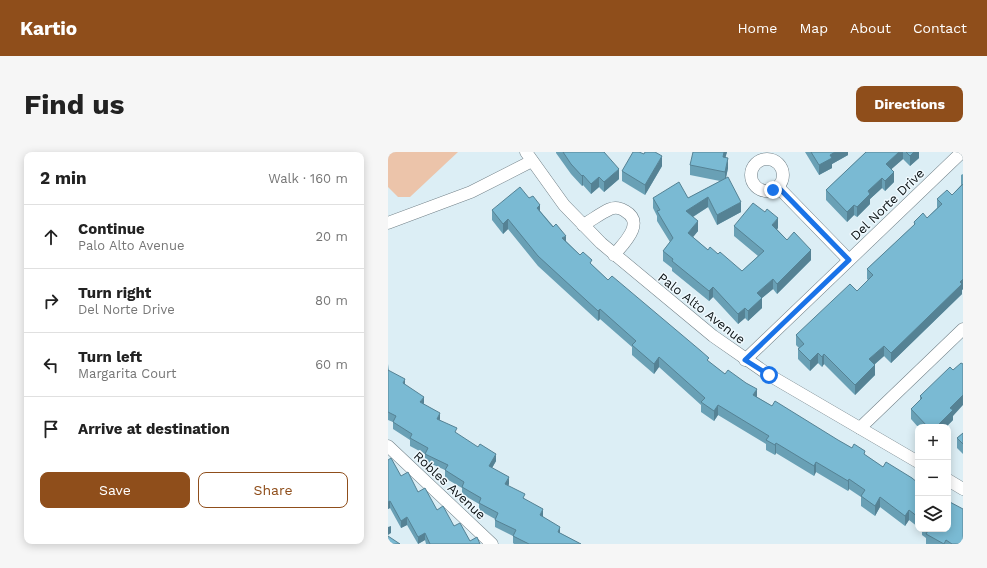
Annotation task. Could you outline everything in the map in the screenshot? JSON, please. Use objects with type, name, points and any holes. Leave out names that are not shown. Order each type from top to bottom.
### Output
[{"type":"street","name":"Del Norte Drive","points":[[745,360],[957,154]]},
{"type":"street","points":[[388,223],[471,192],[529,157]]},
{"type":"street","name":"Palo Alto Avenue","points":[[529,157],[564,205],[583,225],[614,255],[713,336],[745,360],[915,460]]},
{"type":"street","points":[[778,187],[849,260]]},
{"type":"street","points":[[583,225],[611,209],[619,208],[626,211],[631,216],[634,224],[632,232],[614,255]]},
{"type":"street","points":[[860,428],[963,329]]},
{"type":"street","name":"Robles Avenue","points":[[388,446],[492,544]]},
{"type":"street","points":[[951,482],[963,489]]},
{"type":"shaded area","points":[[388,152],[458,152],[410,197],[398,197],[388,187]]},
{"type":"building","points":[[563,152],[604,152],[619,169],[604,182],[599,177],[591,184],[571,164]]},
{"type":"building","points":[[633,152],[644,154],[645,152],[655,152],[662,156],[645,185],[622,171]]},
{"type":"building","points":[[693,152],[724,152],[723,157],[728,158],[725,172],[690,165]]},
{"type":"building","points":[[811,152],[835,152],[830,155],[832,158],[819,165]]},
{"type":"building","points":[[866,152],[899,152],[886,164],[894,172],[885,181],[882,178],[868,191],[870,194],[857,207],[854,205],[847,212],[826,190]]},
{"type":"building","points":[[906,152],[914,152],[910,156]]},
{"type":"building","points":[[728,177],[741,202],[717,215],[708,197],[686,211],[698,221],[688,233],[708,250],[710,247],[718,254],[720,252],[742,271],[764,251],[734,226],[753,203],[765,212],[767,209],[778,218],[772,225],[787,240],[794,232],[811,250],[777,284],[773,279],[757,293],[762,298],[748,311],[745,308],[738,314],[713,287],[709,291],[672,261],[673,259],[663,251],[673,238],[657,211],[660,210],[653,198],[679,182],[688,198]]},
{"type":"building","points":[[963,184],[963,279],[960,282],[962,284],[891,353],[884,346],[869,359],[875,365],[855,385],[824,354],[822,357],[818,353],[810,361],[798,349],[804,344],[796,335],[850,284],[857,291],[873,275],[867,269],[915,224],[914,222],[923,213],[927,218],[942,204],[937,199],[947,190],[952,195]]},
{"type":"building","points":[[520,187],[529,198],[533,196],[540,205],[537,208],[553,227],[556,224],[566,236],[562,238],[580,255],[583,252],[592,260],[590,263],[608,280],[612,276],[701,351],[709,358],[707,360],[725,374],[728,370],[757,389],[753,395],[772,406],[775,401],[852,448],[854,444],[865,451],[864,454],[883,467],[886,462],[915,480],[915,515],[909,510],[905,516],[880,497],[875,506],[861,496],[865,490],[849,479],[848,481],[816,462],[814,466],[776,443],[775,445],[766,440],[769,436],[718,405],[714,411],[701,402],[705,398],[659,357],[654,364],[632,345],[636,341],[600,309],[598,311],[538,256],[508,219],[503,224],[492,210]]},
{"type":"building","points":[[961,363],[963,364],[963,395],[950,408],[953,410],[939,424],[925,424],[911,409],[922,398],[920,396],[950,367],[953,370]]},
{"type":"building","points":[[388,370],[405,379],[403,383],[424,397],[420,402],[440,413],[437,419],[457,428],[455,432],[478,447],[480,444],[496,454],[489,466],[509,477],[505,484],[525,494],[523,498],[543,509],[540,515],[560,527],[558,532],[581,544],[529,544],[513,536],[516,530],[495,520],[498,513],[479,503],[481,498],[462,487],[464,482],[445,470],[448,465],[425,454],[428,448],[410,438],[412,434],[393,422],[396,416],[388,412]]},
{"type":"building","points":[[963,433],[963,444],[957,438]]},
{"type":"building","points":[[391,458],[401,476],[408,472],[418,492],[425,488],[437,510],[443,506],[454,526],[460,523],[470,541],[477,537],[480,544],[430,544],[425,533],[418,537],[407,517],[401,521],[390,501],[388,502],[388,460]]},
{"type":"building","points":[[951,503],[963,509],[963,544],[952,544],[946,540],[944,544],[926,534],[927,532],[951,532]]},
{"type":"building","points":[[388,536],[400,544],[388,544]]},
{"type":"route","points":[[769,375],[745,360],[849,260],[778,187],[773,190]]}]
